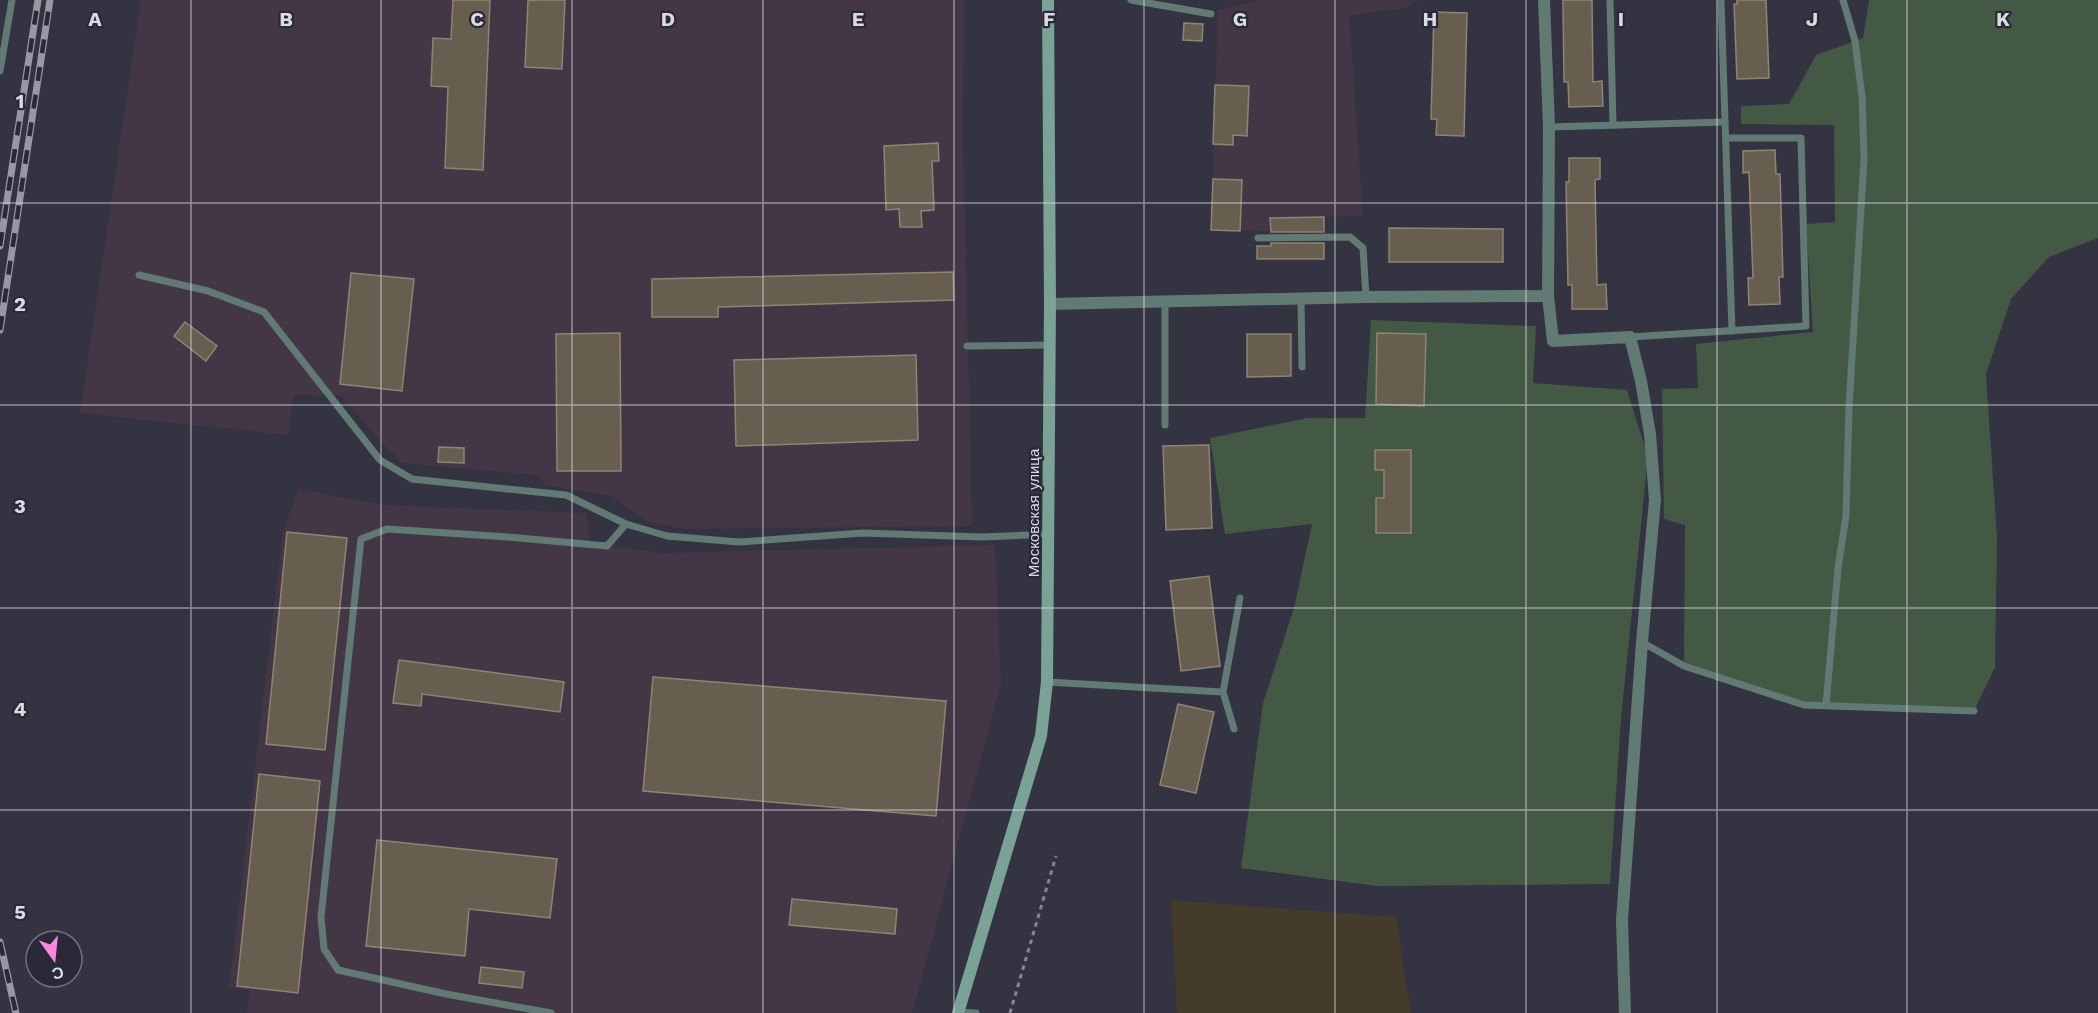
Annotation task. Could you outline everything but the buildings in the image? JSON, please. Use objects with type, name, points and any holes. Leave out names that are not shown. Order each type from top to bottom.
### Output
[{"type":"main road","name":"Московская улица","points":[[958,1012],[1041,736],[1047,682],[1050,345],[1048,0]]},
{"type":"street","points":[[1544,0],[1550,127],[1548,296],[1553,341],[1630,337],[1641,381],[1650,434],[1655,500],[1642,642],[1622,920],[1625,1013]]},
{"type":"street","points":[[1050,304],[1366,297],[1548,296]]},
{"type":"lane","points":[[0,71],[12,0]]},
{"type":"lane","points":[[1131,0],[1211,14]]},
{"type":"lane","points":[[1610,0],[1613,125]]},
{"type":"lane","points":[[1721,0],[1732,331]]},
{"type":"lane","points":[[1826,705],[1837,580],[1846,516],[1849,407],[1864,159],[1862,96],[1857,52],[1843,0]]},
{"type":"lane","points":[[1550,127],[1725,122]]},
{"type":"lane","points":[[1630,337],[1806,326],[1801,138],[1726,138]]},
{"type":"lane","points":[[1258,238],[1350,237],[1363,248],[1366,297]]},
{"type":"lane","points":[[139,275],[208,291],[264,312],[380,460],[412,479],[566,495],[626,524],[667,536],[739,542],[863,533],[982,537],[1049,534]]},
{"type":"lane","points":[[1301,299],[1302,368]]},
{"type":"lane","points":[[1164,302],[1165,424]]},
{"type":"lane","points":[[967,346],[1050,345]]},
{"type":"lane","points":[[551,1013],[446,994],[338,970],[324,950],[321,917],[362,539],[387,530],[607,546],[626,524]]},
{"type":"lane","points":[[1234,729],[1223,692],[1240,598]]},
{"type":"lane","points":[[1642,642],[1684,666],[1804,705],[1974,711]]},
{"type":"lane","points":[[1047,682],[1223,692]]},
{"type":"lane","points":[[958,1012],[976,1013]]},
{"type":"path","points":[[1010,1013],[1056,856]]},
{"type":"shaded area","points":[[141,0],[964,0],[963,142],[972,526],[684,529],[653,523],[642,518],[612,496],[546,485],[537,475],[403,463],[382,443],[341,396],[294,395],[288,435],[80,413]]},
{"type":"shaded area","points":[[1260,0],[1431,0],[1415,1],[1406,8],[1349,15],[1363,216],[1271,218],[1271,231],[1211,230],[1218,10]]},
{"type":"shaded area","points":[[298,489],[383,505],[587,513],[590,543],[662,553],[995,545],[1001,684],[912,1013],[247,1013],[250,990],[229,988],[283,532]]},
{"type":"shaded area","points":[[1171,900],[1396,917],[1411,1013],[1177,1013]]},
{"type":"green space","points":[[1869,0],[2098,0],[2098,238],[2049,257],[2011,299],[1986,374],[1997,538],[1995,667],[1974,711],[1804,705],[1684,666],[1685,525],[1664,519],[1662,389],[1698,388],[1696,344],[1813,332],[1806,224],[1835,222],[1834,125],[1741,124],[1741,106],[1789,104],[1816,55],[1863,38]]},
{"type":"green space","points":[[1371,320],[1536,326],[1533,383],[1627,390],[1648,457],[1621,718],[1610,884],[1376,886],[1241,868],[1263,703],[1294,608],[1312,524],[1225,534],[1210,438],[1308,418],[1365,418]]},
{"type":"railway","points":[[0,246],[38,0]]},
{"type":"railway","points":[[0,330],[50,0]]},
{"type":"railway","points":[[0,942],[16,1013]]}]
